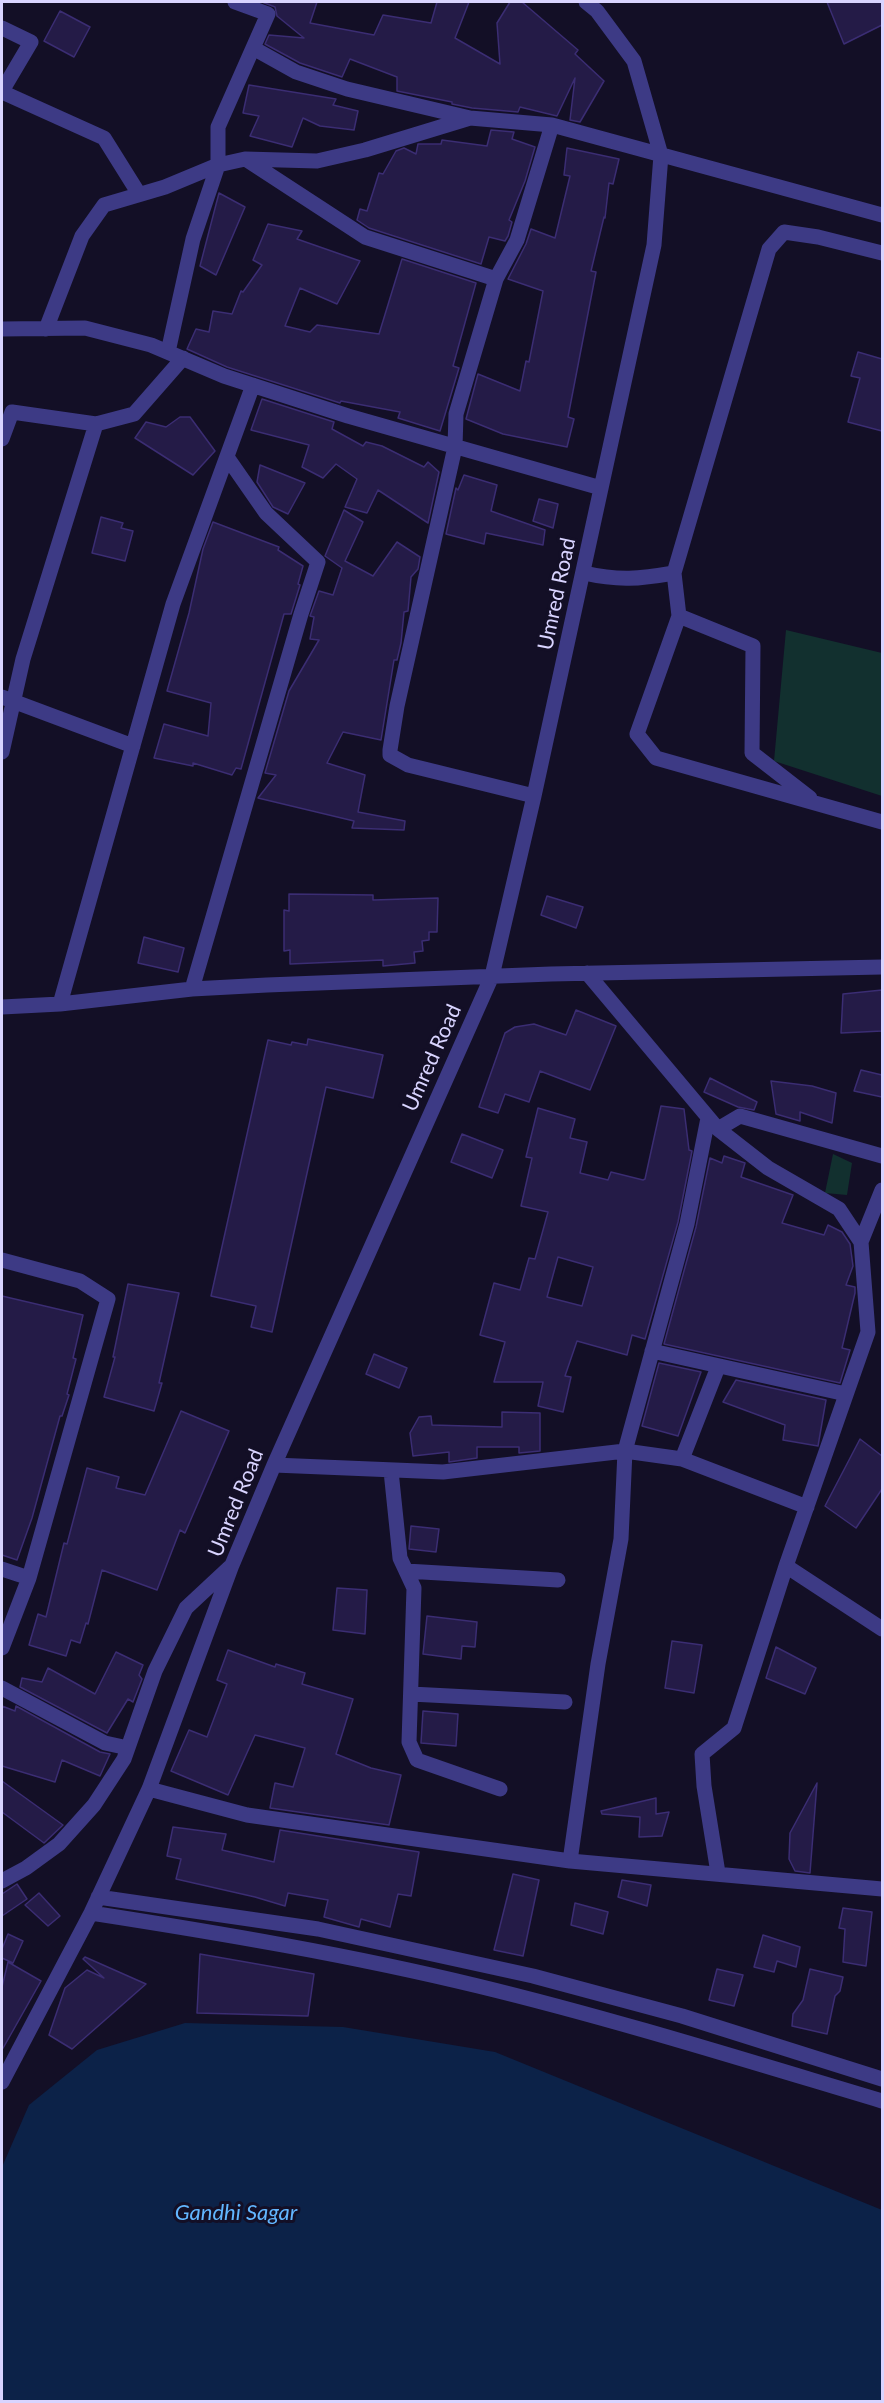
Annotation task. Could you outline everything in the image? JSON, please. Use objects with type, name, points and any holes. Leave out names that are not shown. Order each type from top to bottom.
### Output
[{"type":"street","points":[[168,352],[193,238],[218,165],[218,128],[268,14],[235,2]]},
{"type":"street","name":"Umred Road","points":[[2,2082],[91,1913],[149,1789],[232,1565],[274,1465],[492,976],[584,573],[654,245],[661,155],[634,61],[597,11],[586,2]]},
{"type":"street","points":[[2,28],[31,42],[2,92],[104,138],[140,194]]},
{"type":"street","points":[[253,48],[296,72],[347,89],[470,118],[552,125],[882,214]]},
{"type":"street","points":[[46,328],[82,236],[104,205],[218,165],[245,159],[317,161],[365,150],[470,118]]},
{"type":"street","points":[[534,796],[408,765],[390,755],[397,706],[455,447],[456,414],[496,279],[517,240],[552,125]]},
{"type":"street","points":[[245,159],[365,237],[496,279]]},
{"type":"street","points":[[882,253],[818,237],[784,232],[769,249],[674,573],[679,615],[637,734],[656,758],[882,822]]},
{"type":"street","points":[[2,329],[85,328],[151,345],[225,376],[348,416],[601,488]]},
{"type":"street","points":[[2,439],[12,412],[96,423],[134,414],[183,358]]},
{"type":"street","points":[[60,1004],[173,604],[253,385]]},
{"type":"street","points":[[2,752],[7,700],[23,659],[96,423]]},
{"type":"street","points":[[192,988],[318,562],[266,513],[227,457]]},
{"type":"street","points":[[584,573],[612,579],[643,579],[674,573]]},
{"type":"street","points":[[679,615],[753,646],[752,753],[817,803]]},
{"type":"street","points":[[7,700],[133,746]]},
{"type":"street","points":[[2,1007],[60,1004],[192,988],[587,973],[882,968]]},
{"type":"street","points":[[587,973],[713,1123],[768,1168],[839,1209],[861,1242],[875,1333],[846,1394],[786,1566],[734,1728],[702,1754],[704,1786],[718,1872]]},
{"type":"street","points":[[713,1123],[740,1116],[882,1156]]},
{"type":"street","points":[[570,1861],[598,1664],[621,1539],[625,1451],[713,1123]]},
{"type":"street","points":[[861,1242],[882,1190]]},
{"type":"street","points":[[2,1260],[80,1281],[108,1299],[29,1578],[2,1648]]},
{"type":"street","points":[[652,1351],[846,1394]]},
{"type":"street","points":[[682,1459],[718,1367]]},
{"type":"street","points":[[274,1465],[443,1472],[625,1451],[682,1459],[807,1507]]},
{"type":"street","points":[[391,1471],[400,1558],[414,1588],[409,1742],[417,1760],[500,1789]]},
{"type":"street","points":[[2,1881],[26,1868],[59,1844],[94,1805],[124,1758],[155,1671],[186,1608],[232,1565]]},
{"type":"street","points":[[786,1566],[882,1629]]},
{"type":"street","points":[[2,1569],[29,1578]]},
{"type":"street","points":[[406,1571],[558,1580]]},
{"type":"street","points":[[2,1688],[105,1743],[128,1748]]},
{"type":"street","points":[[411,1694],[565,1702]]},
{"type":"street","points":[[149,1789],[247,1815],[570,1861],[718,1872],[882,1889]]},
{"type":"street","points":[[98,1897],[318,1929],[532,1976],[682,2016],[882,2079]]},
{"type":"street","points":[[91,1913],[237,1936],[475,1985],[580,2012],[882,2101]]},
{"type":"green space","points":[[786,630],[882,653],[882,796],[774,761]]},
{"type":"green space","points":[[833,1154],[852,1163],[847,1195],[825,1193]]},
{"type":"water","name":"Gandhi Sagar","points":[[185,2023],[343,2027],[495,2052],[882,2210],[882,2401],[2,2401],[2,2167],[29,2105],[97,2050]]},
{"type":"building","points":[[262,2],[317,2],[310,23],[374,35],[383,15],[431,23],[437,2],[469,2],[455,38],[500,64],[497,23],[510,2],[522,2],[578,50],[575,54],[604,81],[580,122],[570,120],[575,78],[557,116],[520,107],[518,112],[452,104],[452,102],[397,91],[397,77],[350,59],[342,77],[300,63],[265,44],[269,35],[304,38],[277,16],[275,7]]},
{"type":"building","points":[[827,2],[882,2],[882,25],[844,44]]},
{"type":"building","points":[[60,11],[90,27],[74,57],[44,41]]},
{"type":"building","points":[[249,85],[336,99],[333,105],[358,111],[354,130],[320,126],[303,118],[292,147],[250,136],[259,116],[243,113]]},
{"type":"building","points":[[491,130],[514,132],[512,139],[535,147],[525,181],[509,220],[512,222],[508,236],[505,241],[489,237],[481,264],[369,228],[357,220],[360,209],[367,211],[379,173],[383,174],[396,151],[404,148],[416,154],[418,144],[441,144],[442,140],[487,146]]},
{"type":"building","points":[[567,148],[619,159],[613,184],[609,183],[605,218],[591,271],[596,272],[568,417],[574,419],[567,447],[503,434],[466,419],[478,374],[520,391],[526,361],[529,362],[543,291],[508,279],[531,229],[555,238],[570,176],[564,175]]},
{"type":"building","points":[[219,193],[245,207],[216,275],[200,266]]},
{"type":"building","points":[[268,224],[302,231],[297,239],[360,261],[337,304],[300,288],[285,326],[310,332],[317,325],[379,334],[402,259],[476,283],[453,366],[459,368],[440,431],[398,418],[400,412],[341,401],[340,403],[227,367],[187,349],[196,329],[209,332],[213,311],[232,314],[241,291],[243,292],[262,265],[253,260]]},
{"type":"building","points":[[858,352],[882,359],[882,431],[848,422],[860,378],[851,376]]},
{"type":"building","points":[[262,399],[334,422],[332,429],[363,446],[366,442],[382,446],[424,467],[428,462],[439,472],[428,523],[378,490],[367,513],[345,507],[357,479],[336,464],[323,478],[302,467],[309,445],[251,430]]},
{"type":"building","points":[[180,417],[190,417],[215,451],[193,475],[135,438],[146,422],[166,427]]},
{"type":"building","points":[[260,465],[305,483],[288,514],[273,507],[257,482]]},
{"type":"building","points":[[464,475],[497,485],[491,511],[545,530],[543,545],[486,533],[484,544],[446,534],[456,488],[458,490]]},
{"type":"building","points":[[539,499],[558,504],[553,528],[533,521]]},
{"type":"building","points":[[344,510],[363,522],[345,561],[373,576],[397,542],[420,557],[418,569],[411,577],[408,611],[404,612],[401,643],[397,660],[394,660],[381,740],[343,732],[327,763],[365,775],[358,812],[405,821],[404,830],[352,828],[354,821],[258,798],[276,775],[265,773],[289,691],[319,640],[310,639],[314,617],[310,616],[319,591],[333,595],[342,568],[325,556]]},
{"type":"building","points":[[101,517],[123,523],[121,528],[133,531],[125,561],[92,553]]},
{"type":"building","points":[[213,522],[279,547],[278,550],[303,566],[291,614],[284,614],[241,769],[236,768],[232,775],[193,763],[193,766],[154,758],[164,724],[208,736],[211,703],[167,691],[189,613],[203,549]]},
{"type":"building","points":[[289,894],[373,895],[373,900],[438,898],[437,932],[429,932],[429,940],[422,941],[423,951],[414,952],[415,963],[383,966],[383,960],[290,964],[290,950],[284,951],[284,910],[289,911]]},
{"type":"building","points":[[547,896],[583,907],[576,928],[541,915]]},
{"type":"building","points":[[144,937],[184,948],[178,972],[138,963]]},
{"type":"building","points":[[882,990],[882,1031],[841,1033],[843,994]]},
{"type":"building","points":[[576,1010],[616,1026],[590,1090],[540,1071],[529,1102],[505,1094],[498,1113],[479,1107],[505,1033],[515,1027],[534,1024],[566,1035]]},
{"type":"building","points":[[308,1039],[383,1055],[373,1098],[326,1087],[272,1332],[251,1327],[256,1306],[211,1296],[268,1040],[291,1045],[292,1042],[307,1045]]},
{"type":"building","points":[[861,1070],[882,1075],[882,1097],[854,1091]]},
{"type":"building","points":[[710,1078],[757,1102],[754,1110],[738,1107],[704,1092]]},
{"type":"building","points":[[771,1081],[812,1086],[836,1093],[832,1123],[800,1112],[800,1121],[776,1114]]},
{"type":"building","points":[[661,1106],[684,1109],[689,1150],[692,1151],[678,1222],[645,1339],[632,1335],[627,1355],[577,1341],[565,1376],[571,1377],[563,1412],[538,1406],[543,1382],[494,1382],[505,1342],[480,1335],[494,1283],[520,1290],[529,1258],[535,1259],[548,1212],[521,1206],[532,1158],[526,1157],[538,1108],[575,1119],[570,1138],[587,1142],[580,1173],[608,1180],[611,1172],[645,1179]],"holes":[[[558,1257],[593,1267],[582,1306],[547,1297]]]},
{"type":"building","points":[[462,1134],[503,1150],[492,1178],[451,1162]]},
{"type":"building","points":[[724,1156],[745,1163],[741,1177],[793,1195],[782,1223],[824,1235],[828,1225],[842,1232],[850,1244],[853,1266],[846,1285],[855,1287],[855,1293],[842,1348],[850,1350],[840,1383],[664,1344],[696,1227],[710,1158],[722,1163]]},
{"type":"building","points":[[128,1284],[179,1293],[159,1383],[162,1383],[154,1411],[104,1397],[115,1357],[113,1357]]},
{"type":"building","points":[[2,1296],[83,1315],[73,1358],[76,1359],[67,1394],[69,1395],[62,1416],[60,1416],[32,1518],[17,1560],[2,1555]]},
{"type":"building","points":[[374,1354],[407,1368],[399,1388],[366,1374]]},
{"type":"building","points":[[659,1363],[701,1372],[678,1436],[642,1426]]},
{"type":"building","points":[[736,1380],[826,1400],[818,1446],[783,1440],[785,1425],[723,1402]]},
{"type":"building","points":[[181,1411],[229,1431],[185,1533],[180,1530],[157,1590],[102,1570],[88,1624],[86,1623],[80,1643],[71,1640],[66,1656],[29,1645],[38,1614],[46,1617],[64,1543],[67,1544],[87,1468],[119,1477],[116,1488],[145,1495]]},
{"type":"building","points":[[502,1412],[540,1413],[540,1451],[519,1453],[519,1447],[477,1447],[477,1458],[449,1462],[449,1452],[413,1456],[410,1433],[419,1417],[431,1416],[432,1425],[502,1427]]},
{"type":"building","points":[[860,1439],[882,1456],[882,1489],[856,1528],[825,1506]]},
{"type":"building","points":[[411,1526],[439,1529],[436,1552],[409,1549]]},
{"type":"building","points":[[337,1588],[367,1590],[365,1634],[333,1630]]},
{"type":"building","points":[[427,1616],[477,1622],[475,1647],[462,1646],[461,1659],[423,1654]]},
{"type":"building","points":[[672,1641],[702,1645],[694,1693],[665,1688]]},
{"type":"building","points":[[776,1647],[816,1668],[805,1694],[766,1678]]},
{"type":"building","points":[[228,1650],[275,1667],[276,1664],[305,1673],[302,1684],[353,1699],[336,1754],[371,1768],[401,1775],[389,1825],[270,1808],[275,1783],[293,1787],[305,1748],[255,1735],[228,1795],[171,1771],[189,1730],[207,1737],[227,1684],[217,1680]]},
{"type":"building","points":[[116,1652],[143,1665],[139,1675],[142,1679],[133,1702],[128,1699],[107,1733],[20,1687],[22,1678],[42,1682],[48,1668],[95,1694]]},
{"type":"building","points":[[2,1706],[15,1711],[16,1706],[100,1752],[110,1754],[100,1776],[62,1760],[55,1782],[2,1766]]},
{"type":"building","points":[[423,1711],[458,1714],[456,1746],[421,1743]]},
{"type":"building","points":[[2,1781],[63,1825],[44,1843],[2,1812]]},
{"type":"building","points":[[817,1783],[810,1873],[795,1871],[789,1859],[790,1833]]},
{"type":"building","points":[[656,1798],[656,1814],[669,1812],[662,1836],[639,1837],[640,1817],[602,1814],[601,1811]]},
{"type":"building","points":[[173,1827],[226,1834],[222,1850],[274,1862],[280,1830],[419,1852],[411,1896],[398,1894],[390,1927],[361,1919],[359,1927],[324,1917],[328,1900],[288,1893],[285,1906],[176,1879],[181,1859],[167,1856]]},
{"type":"building","points":[[513,1874],[539,1880],[523,1956],[494,1950]]},
{"type":"building","points":[[622,1880],[651,1885],[647,1906],[618,1897]]},
{"type":"building","points":[[17,1884],[27,1899],[2,1916],[2,1894]]},
{"type":"building","points":[[39,1893],[60,1916],[48,1926],[25,1905]]},
{"type":"building","points":[[575,1903],[608,1912],[603,1934],[571,1925]]},
{"type":"building","points":[[843,1908],[872,1912],[866,1966],[843,1962],[845,1929],[839,1928]]},
{"type":"building","points":[[8,1934],[23,1941],[13,1963],[2,1958],[2,1949]]},
{"type":"building","points":[[763,1935],[800,1947],[796,1967],[777,1961],[774,1972],[754,1967]]},
{"type":"building","points":[[200,1954],[314,1974],[308,2016],[197,2013]]},
{"type":"building","points":[[85,1957],[146,1984],[72,2049],[49,2035],[65,1988],[87,1970],[104,1978],[83,1959]]},
{"type":"building","points":[[8,1962],[41,1981],[2,2050],[2,1987]]},
{"type":"building","points":[[717,1969],[743,1975],[734,2006],[709,2000]]},
{"type":"building","points":[[810,1969],[843,1977],[840,1991],[835,1996],[827,2034],[792,2026],[793,2014],[803,2000]]}]
